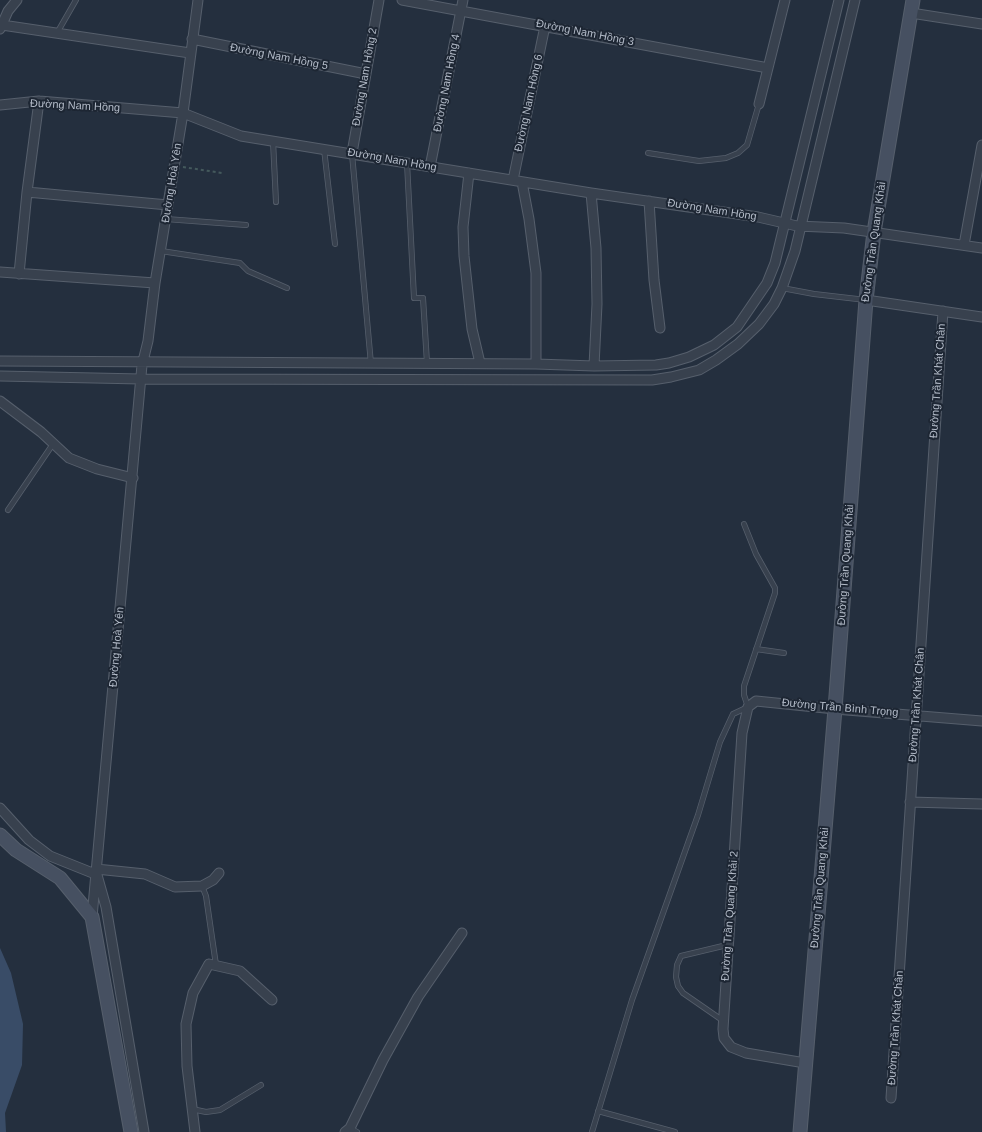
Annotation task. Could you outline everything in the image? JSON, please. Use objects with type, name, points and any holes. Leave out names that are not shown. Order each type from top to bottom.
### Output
[{"type":"main road","name":"Đường Trần Quang Khải","points":[[800,1132],[835,710],[866,300],[874,232],[912,6]]},
{"type":"main road","points":[[0,835],[16,850],[60,878],[92,917],[130,1127]]},
{"type":"street","points":[[16,0],[1,27],[57,33],[190,53]]},
{"type":"street","name":"Đường Hoà Yên","points":[[92,917],[133,478],[142,364],[148,341],[155,284],[162,251],[198,0]]},
{"type":"street","name":"Đường Nam Hồng 2","points":[[352,153],[379,0]]},
{"type":"street","name":"Đường Nam Hồng 3","points":[[402,0],[768,68]]},
{"type":"street","name":"Đường Nam Hồng 4","points":[[430,167],[463,0]]},
{"type":"street","points":[[759,104],[785,0]]},
{"type":"street","points":[[0,361],[142,364],[426,363],[594,366],[669,363],[688,357],[714,345],[737,327],[768,284],[785,224],[839,0]]},
{"type":"street","points":[[0,376],[628,380],[671,377],[699,370],[738,344],[759,324],[774,304],[791,265],[799,226],[855,0]]},
{"type":"street","points":[[912,6],[982,24]]},
{"type":"street","name":"Đường Nam Hồng 6","points":[[517,181],[545,26]]},
{"type":"street","name":"Đường Nam Hồng 5","points":[[192,40],[366,74]]},
{"type":"street","points":[[19,274],[27,192],[39,101]]},
{"type":"street","name":"Đường Nam Hồng","points":[[0,105],[39,101],[183,113],[241,136],[591,193],[758,217],[799,226]]},
{"type":"street","points":[[964,245],[982,145]]},
{"type":"street","points":[[469,173],[463,227],[464,256],[472,329],[480,364]]},
{"type":"street","points":[[517,181],[529,219],[536,273],[536,364]]},
{"type":"street","points":[[27,192],[168,205]]},
{"type":"street","points":[[591,193],[596,248],[594,366]]},
{"type":"street","points":[[649,201],[654,280],[660,328]]},
{"type":"street","points":[[799,226],[822,226],[874,232],[982,248]]},
{"type":"street","points":[[0,272],[155,284]]},
{"type":"street","points":[[768,284],[781,288]]},
{"type":"street","points":[[866,300],[982,318]]},
{"type":"street","name":"Đường Trần Khát Chân","points":[[891,1098],[943,311]]},
{"type":"street","points":[[1,403],[41,432],[70,458],[83,464],[133,478]]},
{"type":"street","name":"Đường Trần Bình Trọng","points":[[748,707],[756,701],[835,710],[916,714],[982,721]]},
{"type":"street","name":"Đường Trần Quang Khải 2","points":[[748,707],[742,733],[722,1020],[724,1038],[731,1047],[746,1053],[805,1063]]},
{"type":"street","points":[[910,802],[982,804]]},
{"type":"street","points":[[0,808],[29,840],[50,856],[96,872],[145,874],[175,887],[202,886],[213,880],[219,873]]},
{"type":"street","points":[[96,872],[106,907],[143,1132]]},
{"type":"street","points":[[351,1131],[383,1060],[418,997],[462,933]]},
{"type":"street","points":[[195,1132],[187,1066],[186,1024],[192,993],[209,964],[240,971],[272,1000]]},
{"type":"street","points":[[130,1127],[143,1132]]},
{"type":"lane","points":[[57,33],[76,0]]},
{"type":"lane","points":[[648,153],[699,161],[726,158],[738,153],[746,145],[759,104]]},
{"type":"lane","points":[[272,141],[276,202]]},
{"type":"lane","points":[[324,149],[335,244]]},
{"type":"lane","points":[[352,153],[371,364]]},
{"type":"lane","points":[[407,162],[414,298],[423,298],[426,363]]},
{"type":"lane","points":[[166,219],[246,225]]},
{"type":"lane","points":[[162,251],[240,263],[248,272],[287,288]]},
{"type":"lane","points":[[781,288],[814,294],[866,300]]},
{"type":"lane","points":[[8,510],[53,444]]},
{"type":"lane","points":[[592,1132],[632,1000],[698,815],[720,742],[733,714],[748,707],[744,696],[744,686],[772,604],[775,588],[756,554],[744,524]]},
{"type":"lane","points":[[756,649],[784,653]]},
{"type":"lane","points":[[202,886],[206,896],[216,965]]},
{"type":"lane","points":[[722,1020],[683,993],[678,986],[676,977],[677,965],[682,956],[727,945]]},
{"type":"lane","points":[[192,1110],[206,1112],[220,1110],[261,1085]]},
{"type":"lane","points":[[598,1111],[675,1132]]},
{"type":"path","points":[[174,165],[222,173]]},
{"type":"water","points":[[0,948],[11,973],[23,1024],[22,1065],[5,1113],[6,1132],[0,1132]]}]
